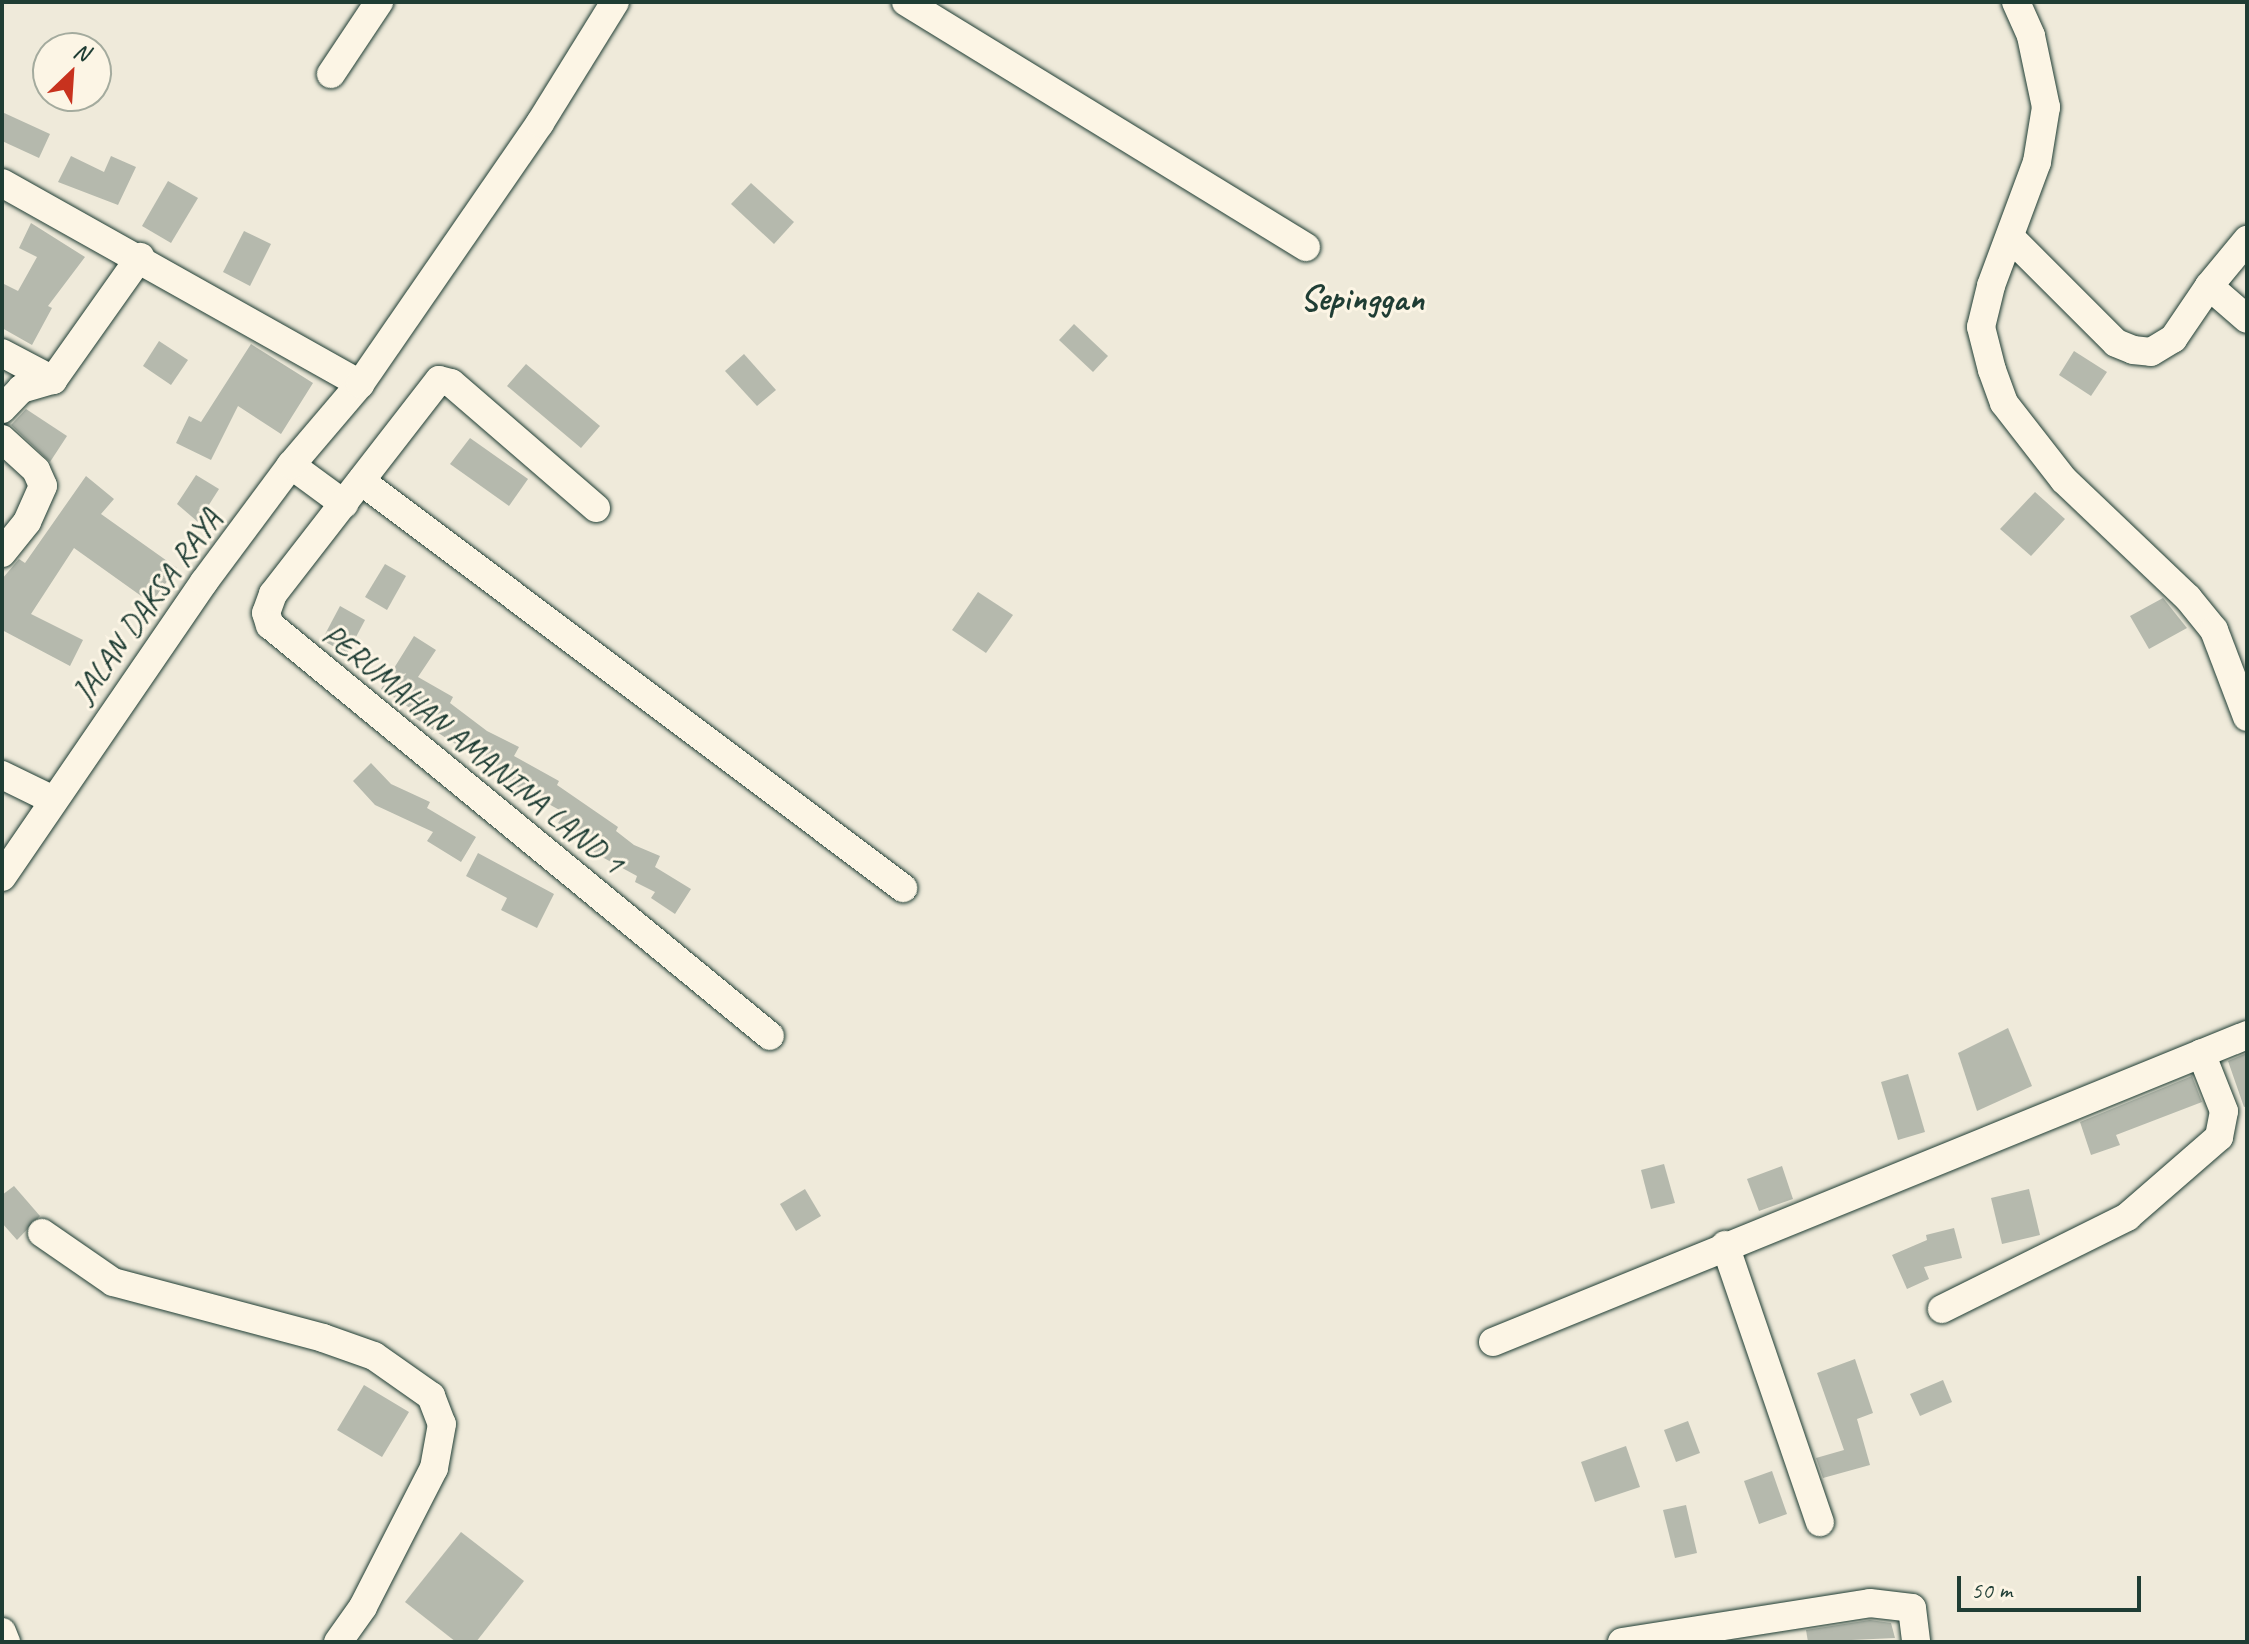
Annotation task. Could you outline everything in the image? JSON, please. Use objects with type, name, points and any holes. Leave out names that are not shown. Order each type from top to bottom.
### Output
[{"type":"street","points":[[331,74],[379,2]]},
{"type":"street","name":"JALAN DAKSA RAYA","points":[[2,877],[51,799],[291,465],[360,384],[540,123],[615,2]]},
{"type":"street","points":[[906,2],[1306,247]]},
{"type":"street","points":[[2016,2],[2031,36],[2046,107],[2037,162],[1981,327],[2004,403],[2064,480],[2188,598],[2214,630],[2247,717]]},
{"type":"street","points":[[2,183],[140,257],[360,384]]},
{"type":"street","points":[[2011,238],[2116,343],[2133,350],[2151,352],[2173,339],[2209,286],[2247,240]]},
{"type":"street","points":[[2,409],[21,389],[53,380],[140,257]]},
{"type":"street","points":[[2209,286],[2247,319]]},
{"type":"street","points":[[2,353],[53,380]]},
{"type":"street","name":"PERUMAHAN AMANINA LAND 1","points":[[596,508],[451,383],[439,380],[273,594],[266,613],[270,625],[770,1036]]},
{"type":"street","points":[[2,439],[23,455],[43,486],[27,522],[2,553]]},
{"type":"street","points":[[291,465],[344,504]]},
{"type":"street","points":[[361,481],[903,888]]},
{"type":"street","points":[[2,775],[51,799]]},
{"type":"street","points":[[1493,1342],[2247,1035]]},
{"type":"street","points":[[1942,1309],[2019,1274],[2079,1236],[2127,1217],[2219,1137],[2224,1111],[2201,1053]]},
{"type":"street","points":[[42,1233],[113,1282],[323,1338],[374,1356],[431,1396],[442,1424],[430,1478],[363,1607],[338,1642]]},
{"type":"street","points":[[1725,1245],[1820,1522]]},
{"type":"street","points":[[1622,1642],[1870,1603],[1912,1608],[1916,1642]]},
{"type":"street","points":[[2,1632],[6,1642]]},
{"type":"building","points":[[2,112],[50,134],[39,158],[2,141]]},
{"type":"building","points":[[71,156],[104,172],[111,156],[136,167],[118,205],[58,182]]},
{"type":"building","points":[[168,181],[198,198],[171,243],[142,226]]},
{"type":"building","points":[[751,183],[794,222],[774,244],[731,204]]},
{"type":"building","points":[[31,223],[85,257],[48,306],[52,308],[32,345],[2,328],[2,283],[18,291],[37,257],[19,248]]},
{"type":"building","points":[[244,231],[271,244],[250,286],[223,272]]},
{"type":"building","points":[[1074,324],[1108,356],[1093,372],[1059,340]]},
{"type":"building","points":[[159,341],[188,360],[171,385],[143,366]]},
{"type":"building","points":[[251,344],[313,383],[281,434],[238,406],[211,460],[176,443],[189,416],[201,422]]},
{"type":"building","points":[[2074,351],[2107,372],[2091,396],[2059,375]]},
{"type":"building","points":[[744,354],[776,390],[757,406],[725,371]]},
{"type":"building","points":[[526,364],[600,426],[581,448],[507,386]]},
{"type":"building","points":[[26,409],[67,436],[50,462],[11,425]]},
{"type":"building","points":[[470,438],[528,479],[509,506],[450,464]]},
{"type":"building","points":[[196,475],[219,489],[198,522],[177,504]]},
{"type":"building","points":[[86,476],[114,499],[101,514],[177,568],[151,603],[74,548],[31,614],[83,640],[70,666],[2,630],[2,579],[19,559],[25,563]]},
{"type":"building","points":[[2035,492],[2065,519],[2031,556],[2000,529]]},
{"type":"building","points":[[385,564],[406,576],[387,610],[365,597]]},
{"type":"building","points":[[978,592],[1013,615],[986,653],[952,630]]},
{"type":"building","points":[[2163,598],[2187,628],[2149,649],[2130,616]]},
{"type":"building","points":[[340,606],[365,620],[347,654],[322,640]]},
{"type":"building","points":[[414,636],[436,650],[418,677],[453,697],[450,703],[487,731],[519,747],[514,756],[559,781],[557,785],[618,827],[616,831],[634,845],[660,856],[655,867],[691,889],[675,914],[651,898],[655,892],[635,882],[637,876],[591,851],[593,847],[558,823],[565,813],[485,769],[487,764],[410,715],[413,710],[381,689]]},
{"type":"building","points":[[371,763],[391,784],[430,802],[427,808],[476,837],[461,862],[427,841],[433,832],[375,805],[353,781]]},
{"type":"building","points":[[478,853],[554,894],[537,928],[501,910],[507,898],[466,876]]},
{"type":"building","points":[[2008,1028],[2032,1086],[1977,1111],[1958,1053]]},
{"type":"building","points":[[2247,1053],[2247,1106],[2244,1107],[2228,1061]]},
{"type":"building","points":[[1908,1074],[1925,1132],[1898,1140],[1881,1082]]},
{"type":"building","points":[[2192,1076],[2202,1102],[2116,1135],[2120,1145],[2091,1155],[2080,1122]]},
{"type":"building","points":[[1664,1164],[1675,1203],[1651,1209],[1641,1170]]},
{"type":"building","points":[[1782,1166],[1793,1199],[1759,1211],[1747,1179]]},
{"type":"building","points":[[14,1186],[40,1216],[17,1240],[2,1223],[2,1195]]},
{"type":"building","points":[[805,1189],[821,1216],[796,1231],[780,1204]]},
{"type":"building","points":[[2029,1189],[2040,1235],[2002,1244],[1991,1198]]},
{"type":"building","points":[[1954,1228],[1962,1258],[1924,1267],[1929,1279],[1907,1289],[1892,1255],[1927,1240],[1926,1235]]},
{"type":"building","points":[[1855,1359],[1873,1413],[1857,1419],[1870,1465],[1823,1478],[1816,1458],[1844,1450],[1817,1373]]},
{"type":"building","points":[[1943,1380],[1952,1402],[1920,1416],[1910,1394]]},
{"type":"building","points":[[364,1385],[409,1412],[382,1457],[337,1430]]},
{"type":"building","points":[[1688,1421],[1700,1453],[1676,1462],[1664,1430]]},
{"type":"building","points":[[1626,1446],[1640,1487],[1595,1502],[1581,1462]]},
{"type":"building","points":[[1772,1471],[1787,1514],[1759,1524],[1744,1481]]},
{"type":"building","points":[[1686,1505],[1697,1553],[1675,1558],[1663,1510]]},
{"type":"building","points":[[461,1532],[524,1581],[476,1642],[456,1642],[405,1602]]},
{"type":"building","points":[[1870,1620],[1891,1623],[1895,1638],[1808,1642],[1806,1630]]},
{"type":"district","name":"Sepinggan","points":[[1362,299]]}]
